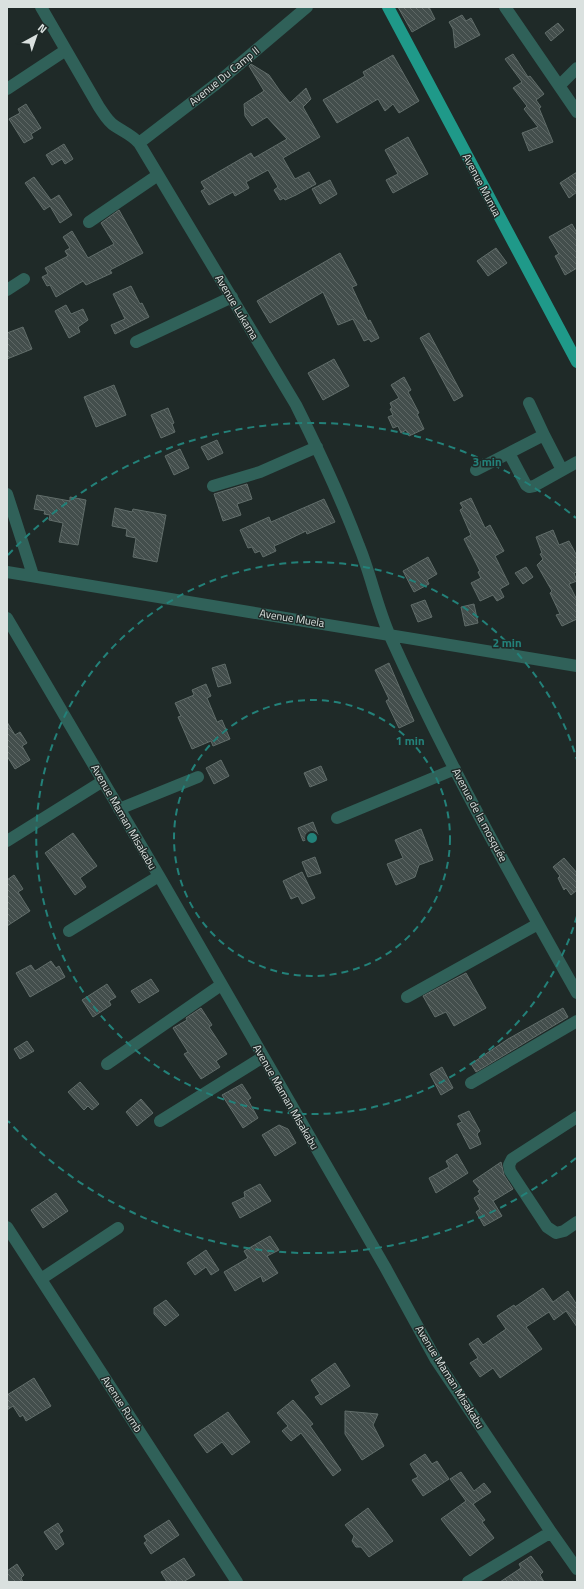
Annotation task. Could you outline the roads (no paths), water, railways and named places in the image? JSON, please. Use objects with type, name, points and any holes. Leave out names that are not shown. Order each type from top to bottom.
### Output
[{"type":"main road","name":"Avenue Munua","points":[[388,7],[577,362]]},
{"type":"street","name":"Avenue Lukama","points":[[41,7],[98,107],[114,126],[134,138],[139,143],[296,405],[317,447],[360,546],[389,634]]},
{"type":"street","name":"Avenue Du Camp II","points":[[139,143],[216,84],[307,7]]},
{"type":"street","points":[[505,7],[577,112]]},
{"type":"street","points":[[7,89],[66,50]]},
{"type":"street","points":[[559,86],[577,68]]},
{"type":"street","points":[[89,222],[158,176]]},
{"type":"street","points":[[7,290],[24,279]]},
{"type":"street","points":[[136,342],[232,297]]},
{"type":"street","points":[[529,403],[562,470]]},
{"type":"street","points":[[476,470],[544,435]]},
{"type":"street","points":[[213,486],[260,472],[317,447]]},
{"type":"street","points":[[509,453],[526,485],[529,487],[534,486],[577,462]]},
{"type":"street","points":[[7,494],[33,575]]},
{"type":"street","name":"Avenue Muela","points":[[7,572],[33,575],[577,666]]},
{"type":"street","name":"Avenue Maman Misakabu","points":[[7,618],[159,876],[385,1267],[436,1360],[577,1569]]},
{"type":"street","name":"Avenue de la mosquée","points":[[389,634],[455,769],[538,924],[577,993]]},
{"type":"street","points":[[337,818],[455,769]]},
{"type":"street","points":[[119,809],[198,777]]},
{"type":"street","points":[[7,841],[103,781]]},
{"type":"street","points":[[68,931],[159,876]]},
{"type":"street","points":[[407,997],[538,924]]},
{"type":"street","points":[[107,1064],[221,985]]},
{"type":"street","points":[[471,1083],[577,1021]]},
{"type":"street","points":[[160,1121],[263,1057]]},
{"type":"street","points":[[577,1117],[512,1159],[509,1165],[510,1171],[547,1228],[556,1233],[564,1231],[577,1222]]},
{"type":"street","name":"Avenue Rumb","points":[[7,1227],[237,1582]]},
{"type":"street","points":[[41,1279],[118,1228]]},
{"type":"street","points":[[468,1582],[551,1532]]}]
